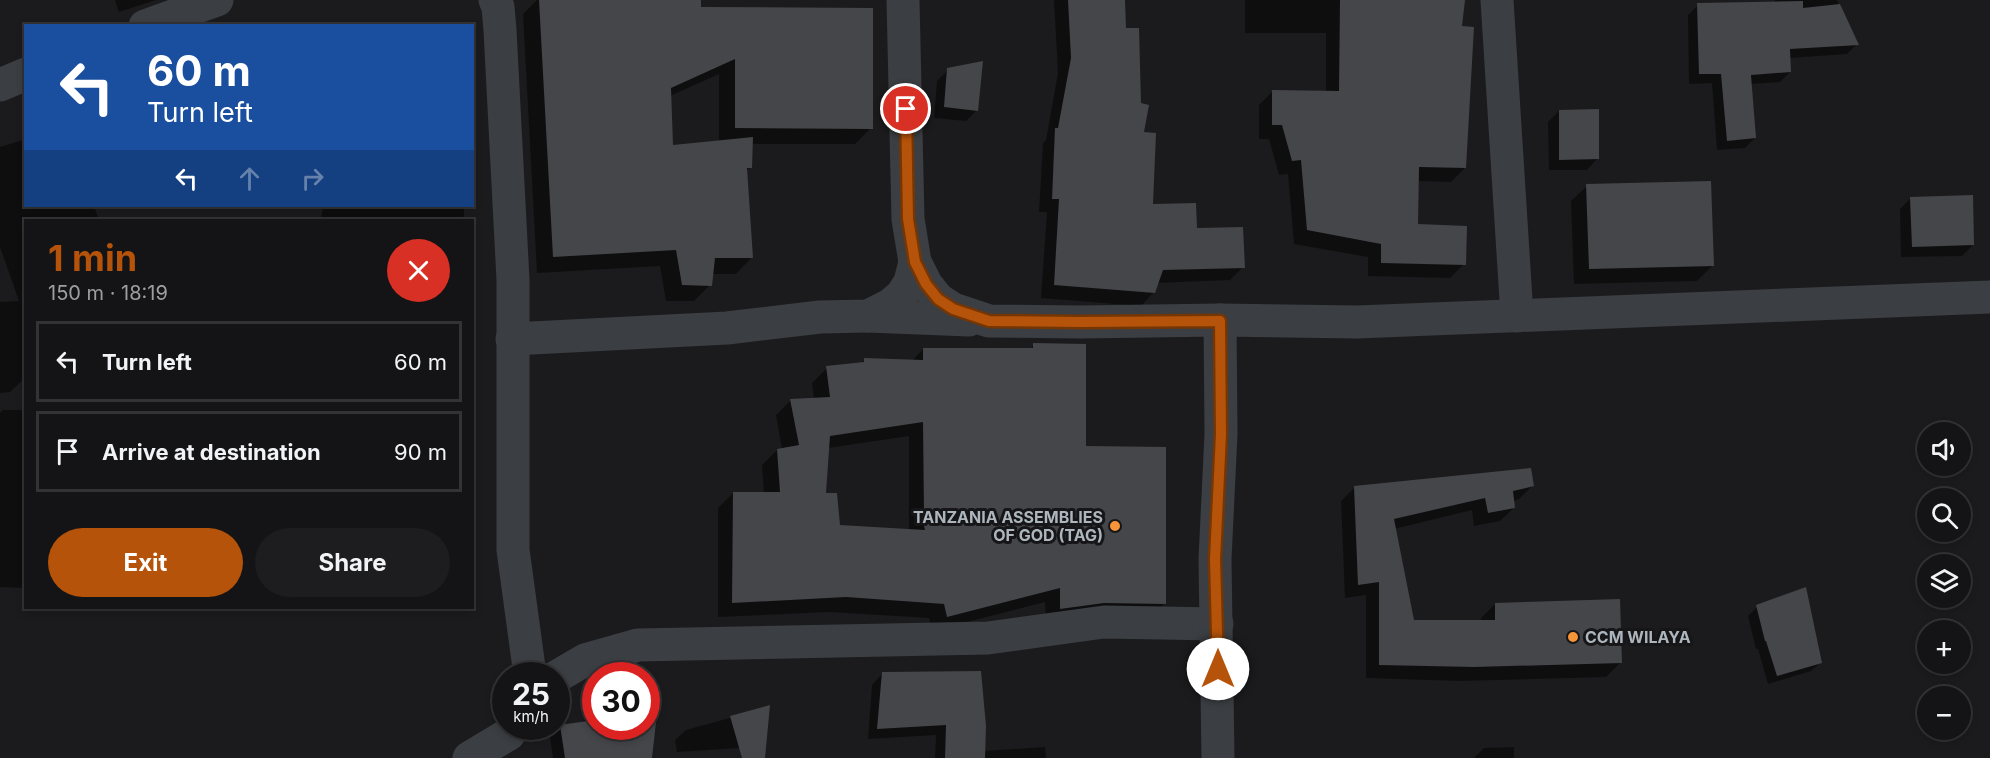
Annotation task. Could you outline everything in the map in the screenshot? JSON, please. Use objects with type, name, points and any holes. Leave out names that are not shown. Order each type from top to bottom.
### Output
[{"type":"street","points":[[151,24],[217,0]]},
{"type":"street","points":[[495,0],[498,7],[500,30],[513,280],[513,550],[528,662]]},
{"type":"street","points":[[903,0],[908,219],[915,262],[926,284],[938,299],[953,309],[989,321]]},
{"type":"street","points":[[1497,0],[1517,316]]},
{"type":"street","points":[[0,85],[24,75]]},
{"type":"street","points":[[868,316],[890,305],[903,295],[910,282],[915,262]]},
{"type":"street","points":[[512,339],[727,328],[820,316],[989,321],[1357,322],[1990,297]]},
{"type":"street","points":[[1218,758],[1215,559],[1221,434],[1220,321]]},
{"type":"street","points":[[570,669],[585,660],[638,645],[988,638],[1104,622],[1217,624]]},
{"type":"street","points":[[469,758],[510,740]]},
{"type":"building","points":[[539,0],[701,0],[701,7],[873,8],[873,129],[735,128],[735,59],[671,88],[673,145],[753,137],[752,168],[747,168],[753,258],[715,258],[712,286],[682,285],[676,250],[553,257]]},
{"type":"building","points":[[1068,0],[1125,0],[1126,28],[1139,28],[1141,103],[1149,105],[1144,132],[1156,133],[1153,204],[1196,203],[1197,228],[1243,227],[1245,268],[1163,270],[1155,293],[1054,285],[1059,199],[1052,199],[1055,128],[1058,128],[1071,58]]},
{"type":"building","points":[[1340,0],[1465,0],[1462,26],[1474,27],[1466,168],[1419,167],[1418,224],[1467,226],[1466,265],[1381,263],[1381,244],[1307,230],[1301,160],[1292,161],[1282,125],[1272,125],[1272,90],[1339,91]]},
{"type":"building","points":[[1803,1],[1803,8],[1840,4],[1859,45],[1790,49],[1791,72],[1751,75],[1756,138],[1727,141],[1721,74],[1699,74],[1697,3]]},
{"type":"building","points":[[983,61],[978,111],[944,107],[947,68]]},
{"type":"building","points":[[1599,109],[1599,159],[1559,160],[1559,110]]},
{"type":"building","points":[[1711,181],[1714,266],[1589,269],[1586,184]]},
{"type":"building","points":[[1973,195],[1974,245],[1912,247],[1910,197]]},
{"type":"building","points":[[1033,343],[1086,344],[1086,446],[1166,447],[1166,604],[1104,603],[1060,609],[1060,588],[947,617],[944,604],[846,597],[732,603],[733,492],[780,492],[777,449],[799,445],[790,399],[830,397],[826,366],[864,362],[864,358],[923,360],[923,348],[1033,348]],"holes":[[[923,422],[924,514],[921,514],[925,530],[840,525],[837,493],[826,493],[830,436]]]},
{"type":"building","points":[[1531,468],[1534,486],[1513,491],[1515,508],[1488,513],[1485,498],[1394,519],[1414,620],[1495,620],[1495,603],[1620,599],[1622,663],[1474,667],[1379,665],[1379,582],[1358,585],[1354,486]]},
{"type":"building","points":[[1806,587],[1822,663],[1777,676],[1756,605]]},
{"type":"building","points":[[981,671],[986,726],[985,758],[945,758],[946,725],[877,729],[882,672]]},
{"type":"building","points":[[770,705],[765,758],[742,758],[730,716]]},
{"type":"building","points":[[582,722],[582,740],[654,740],[652,758],[565,758],[562,740],[570,740],[570,724]]},
{"type":"place","name":"TANZANIA ASSEMBLIES OF GOD (TAG)","points":[[1115,526]]},
{"type":"place","name":"CCM WILAYA","points":[[1573,637]]},
{"type":"route","points":[[906,109],[908,219],[915,262],[926,284],[938,299],[953,309],[989,321],[1220,321],[1221,434],[1215,559],[1218,669]]}]
